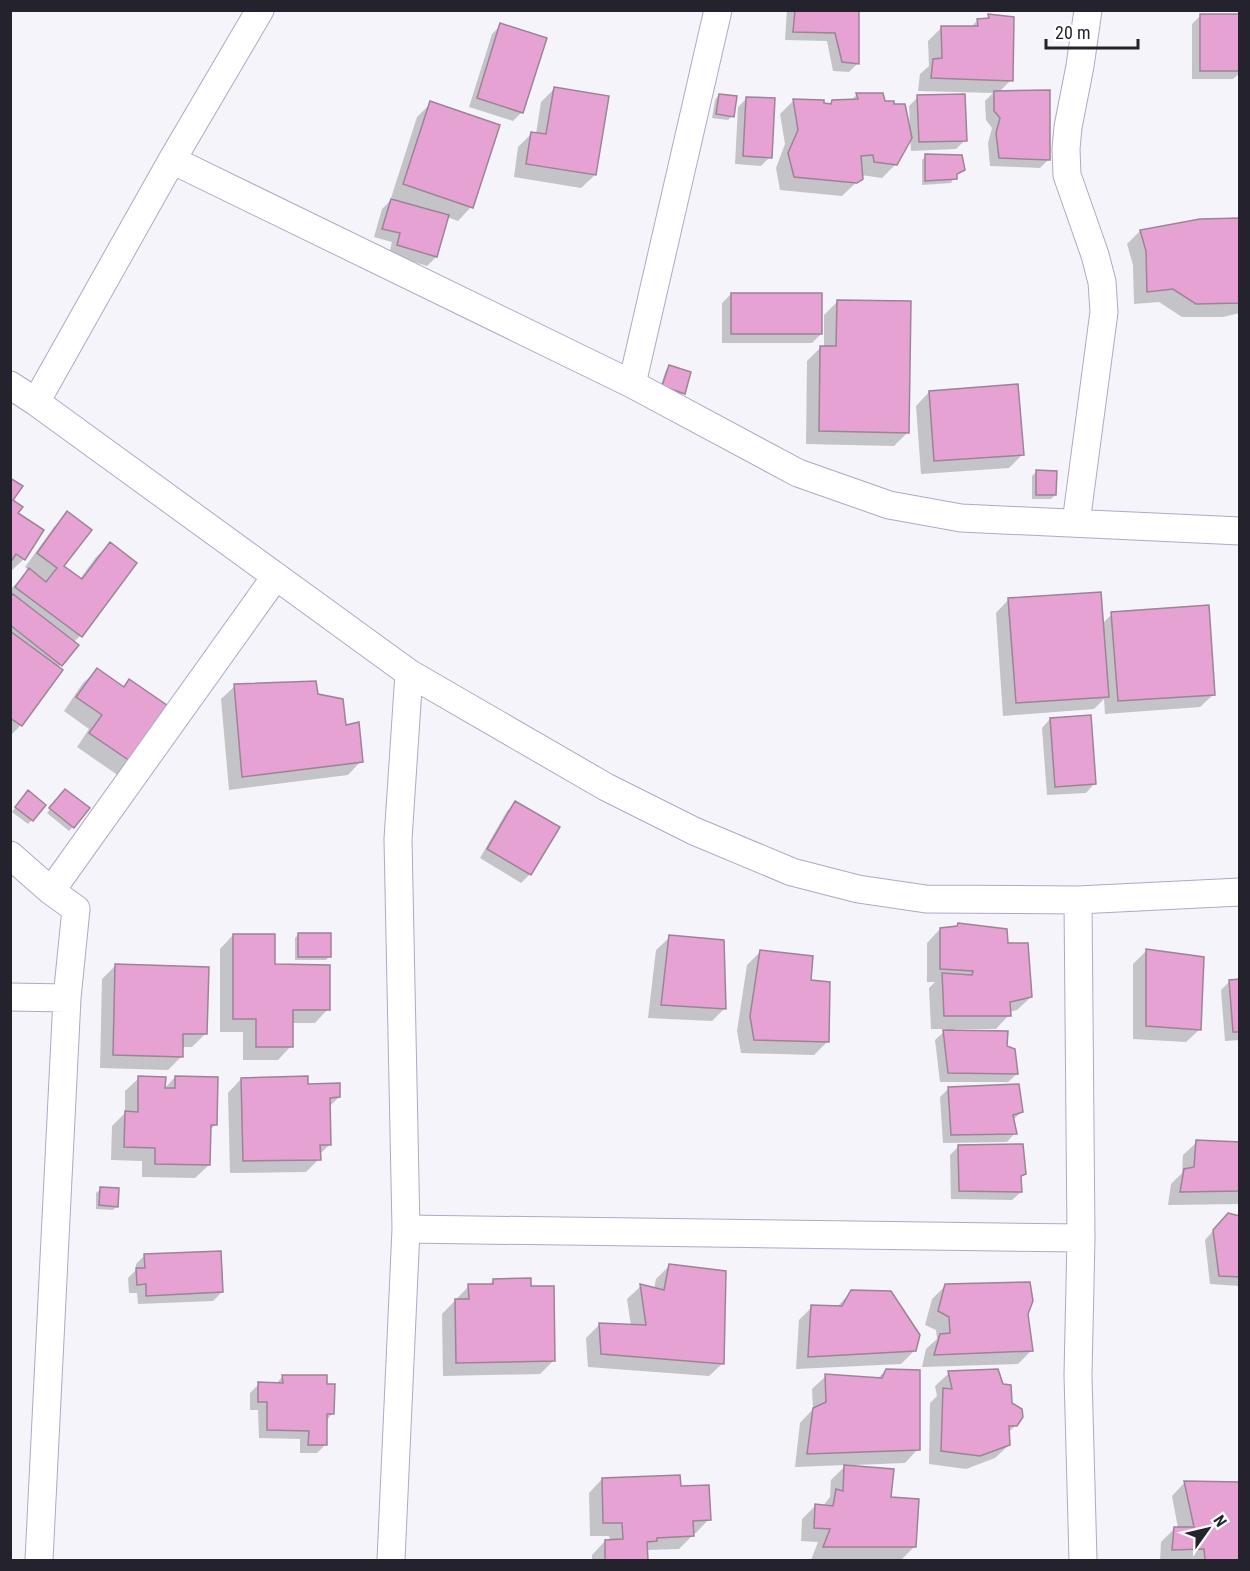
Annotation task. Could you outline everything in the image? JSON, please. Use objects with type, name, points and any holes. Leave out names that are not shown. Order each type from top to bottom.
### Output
[{"type":"street","points":[[36,402],[172,160],[260,10]]},
{"type":"street","points":[[632,384],[718,10]]},
{"type":"street","points":[[1076,523],[1104,312],[1102,282],[1095,255],[1067,175],[1068,127],[1088,10]]},
{"type":"street","points":[[172,160],[632,384],[798,473],[889,505],[961,518],[1239,531]]},
{"type":"street","points":[[10,386],[36,402],[409,673],[606,787],[694,831],[792,872],[858,889],[926,899],[1078,900],[1239,892]]},
{"type":"street","points":[[51,891],[276,576]]},
{"type":"street","points":[[391,1560],[406,1229],[398,839],[409,673]]},
{"type":"street","points":[[10,855],[51,891],[76,909],[67,998],[39,1560]]},
{"type":"street","points":[[1078,900],[1081,1238],[1078,1375],[1083,1560]]},
{"type":"street","points":[[10,997],[67,998]]},
{"type":"street","points":[[406,1229],[1081,1238]]},
{"type":"building","points":[[795,10],[859,10],[859,64],[842,62],[835,33],[793,32]]},
{"type":"building","points":[[988,14],[1014,17],[1013,81],[931,78],[933,59],[942,58],[941,26],[978,26],[977,19],[989,18]]},
{"type":"building","points":[[1200,14],[1240,14],[1240,71],[1200,71]]},
{"type":"building","points":[[500,23],[547,38],[523,113],[477,98]]},
{"type":"building","points":[[554,87],[609,96],[596,175],[526,164],[531,132],[546,134]]},
{"type":"building","points":[[1050,90],[1050,160],[999,158],[996,133],[1000,118],[994,111],[994,91]]},
{"type":"building","points":[[856,93],[883,93],[885,101],[905,104],[912,138],[897,165],[874,162],[873,155],[861,156],[863,179],[857,183],[794,177],[788,153],[798,130],[793,99],[824,100],[824,103],[831,104],[832,100],[858,99]]},
{"type":"building","points":[[719,94],[737,96],[734,117],[716,114]]},
{"type":"building","points":[[965,94],[967,141],[919,142],[917,95]]},
{"type":"building","points":[[746,97],[775,98],[772,158],[743,156]]},
{"type":"building","points":[[430,101],[500,125],[473,208],[403,184]]},
{"type":"building","points":[[925,154],[962,155],[965,170],[957,174],[957,179],[925,181]]},
{"type":"building","points":[[391,199],[449,215],[437,257],[397,245],[400,233],[382,229]]},
{"type":"building","points":[[1240,218],[1240,303],[1196,304],[1173,289],[1147,292],[1146,251],[1140,230],[1200,219]]},
{"type":"building","points":[[731,293],[822,293],[822,334],[731,334]]},
{"type":"building","points":[[837,300],[911,301],[909,433],[819,431],[820,346],[836,346]]},
{"type":"building","points":[[669,365],[691,372],[685,394],[662,386]]},
{"type":"building","points":[[1018,384],[1024,455],[934,461],[929,391]]},
{"type":"building","points":[[1036,470],[1057,471],[1056,495],[1036,495]]},
{"type":"building","points":[[10,478],[23,486],[13,500],[23,507],[18,513],[44,530],[25,560],[16,554],[10,563]]},
{"type":"building","points":[[67,511],[92,530],[64,566],[82,579],[110,542],[137,563],[82,637],[15,587],[29,568],[46,582],[57,568],[37,553]]},
{"type":"building","points":[[1101,592],[1109,697],[1016,703],[1008,598]]},
{"type":"building","points":[[13,594],[79,645],[62,666],[10,625],[10,597]]},
{"type":"building","points":[[1209,605],[1215,695],[1118,701],[1111,612]]},
{"type":"building","points":[[10,631],[63,670],[22,726],[10,718]]},
{"type":"building","points":[[97,668],[124,687],[129,679],[171,708],[133,763],[89,733],[102,715],[76,697]]},
{"type":"building","points":[[316,681],[318,694],[343,699],[346,725],[359,722],[363,762],[242,777],[234,684]]},
{"type":"building","points":[[1091,715],[1096,784],[1055,787],[1050,718]]},
{"type":"building","points":[[65,789],[90,808],[74,828],[49,808]]},
{"type":"building","points":[[28,790],[46,805],[33,821],[15,807]]},
{"type":"building","points":[[515,801],[560,827],[531,875],[487,849]]},
{"type":"building","points":[[958,923],[1007,929],[1008,943],[1028,943],[1032,997],[1010,1002],[1011,1016],[944,1016],[942,973],[972,975],[973,971],[940,969],[940,928],[957,926]]},
{"type":"building","points":[[298,933],[331,933],[331,957],[298,957]]},
{"type":"building","points":[[233,934],[275,934],[275,964],[330,965],[330,1010],[293,1010],[293,1047],[256,1047],[256,1019],[233,1019]]},
{"type":"building","points":[[669,935],[724,940],[726,1009],[661,1005]]},
{"type":"building","points":[[1146,949],[1204,957],[1201,1030],[1146,1026]]},
{"type":"building","points":[[760,950],[813,956],[811,980],[830,982],[829,1042],[754,1040],[750,1016]]},
{"type":"building","points":[[115,964],[209,967],[207,1034],[183,1034],[183,1057],[113,1055]]},
{"type":"building","points":[[1240,979],[1240,1032],[1233,1032],[1229,980]]},
{"type":"building","points":[[943,1030],[1008,1031],[1007,1046],[1015,1049],[1018,1074],[948,1073]]},
{"type":"building","points":[[138,1076],[166,1077],[165,1088],[175,1088],[175,1076],[218,1077],[217,1125],[211,1125],[210,1165],[155,1164],[155,1148],[124,1147],[125,1111],[138,1112]]},
{"type":"building","points":[[308,1076],[308,1084],[340,1083],[340,1097],[330,1098],[331,1145],[320,1145],[321,1160],[243,1161],[241,1078]]},
{"type":"building","points":[[1019,1084],[1023,1112],[1013,1115],[1017,1134],[951,1135],[948,1087]]},
{"type":"building","points":[[1196,1140],[1240,1142],[1240,1191],[1180,1192],[1184,1169],[1194,1167]]},
{"type":"building","points":[[1023,1144],[1026,1174],[1021,1176],[1022,1192],[959,1191],[958,1145]]},
{"type":"building","points":[[100,1187],[119,1188],[118,1207],[99,1205]]},
{"type":"building","points":[[1228,1213],[1240,1216],[1240,1277],[1219,1276],[1213,1230]]},
{"type":"building","points":[[221,1251],[223,1292],[146,1296],[146,1284],[137,1285],[136,1268],[145,1268],[144,1254]]},
{"type":"building","points":[[669,1264],[726,1271],[724,1364],[601,1354],[599,1323],[646,1325],[640,1284],[664,1290]]},
{"type":"building","points":[[531,1278],[531,1286],[554,1286],[555,1361],[456,1363],[455,1299],[469,1299],[468,1284],[493,1284],[493,1279]]},
{"type":"building","points":[[1030,1282],[1033,1301],[1028,1314],[1033,1351],[934,1355],[940,1334],[950,1333],[949,1317],[938,1311],[945,1284]]},
{"type":"building","points":[[851,1290],[891,1291],[920,1335],[916,1351],[808,1357],[811,1305],[842,1306]]},
{"type":"building","points":[[886,1369],[920,1370],[920,1450],[807,1454],[813,1408],[826,1402],[825,1374],[882,1378]]},
{"type":"building","points":[[998,1369],[1003,1384],[1011,1385],[1012,1403],[1022,1409],[1023,1417],[1017,1426],[1009,1426],[1010,1445],[980,1456],[941,1451],[943,1388],[952,1389],[948,1371]]},
{"type":"building","points":[[282,1375],[327,1375],[327,1384],[335,1384],[334,1414],[327,1414],[327,1445],[308,1445],[309,1431],[267,1430],[267,1402],[258,1402],[258,1382],[283,1383]]},
{"type":"building","points":[[844,1465],[894,1469],[891,1497],[919,1499],[916,1547],[823,1547],[830,1529],[814,1528],[815,1504],[833,1506],[836,1489],[843,1491]]},
{"type":"building","points":[[680,1475],[681,1486],[709,1485],[711,1520],[693,1521],[694,1536],[657,1538],[657,1541],[647,1542],[648,1560],[605,1560],[605,1540],[623,1539],[622,1523],[603,1523],[602,1478]]},
{"type":"building","points":[[1184,1481],[1240,1482],[1240,1560],[1205,1560],[1204,1549],[1172,1550],[1174,1527],[1194,1527]]}]
